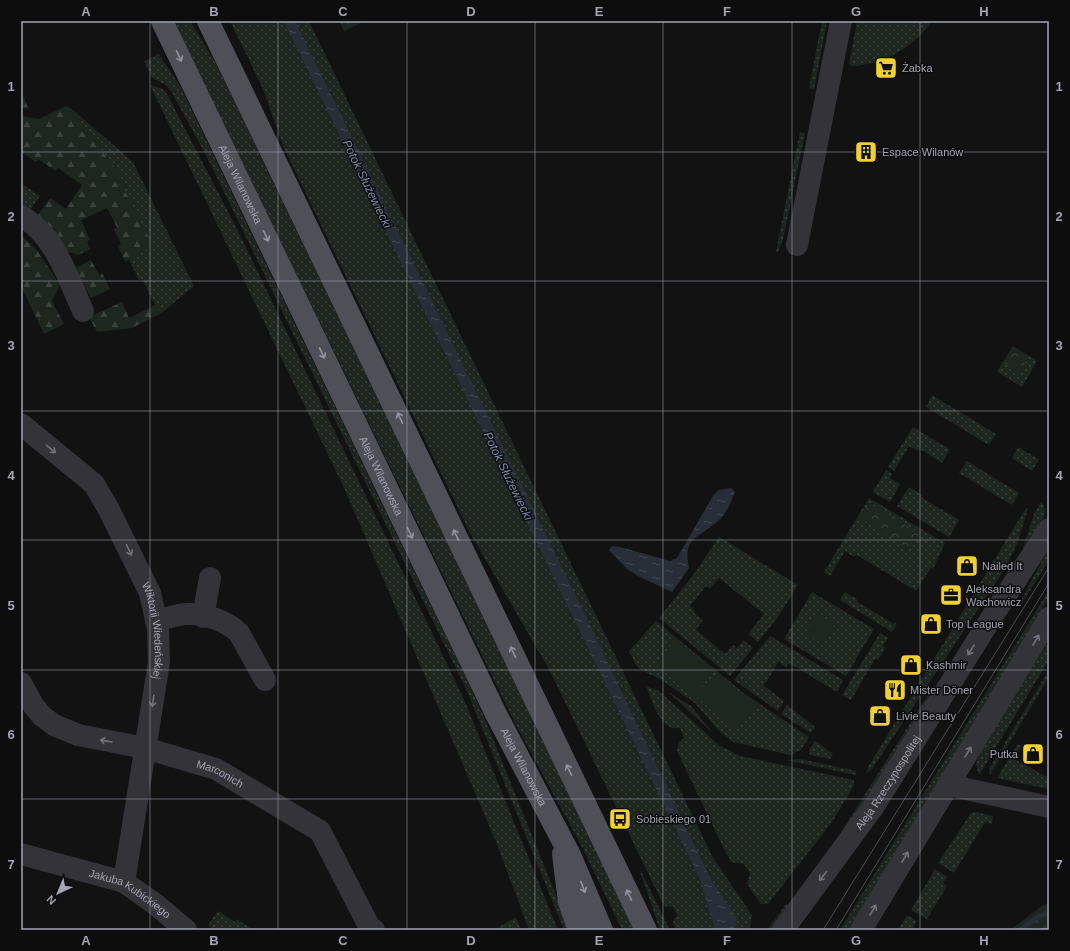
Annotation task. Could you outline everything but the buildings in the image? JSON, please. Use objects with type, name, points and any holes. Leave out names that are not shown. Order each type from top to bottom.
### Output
[{"type":"main road","name":"Aleja Wilanowska","points":[[162,21],[496,714],[561,839],[602,930]]},
{"type":"main road","points":[[208,21],[646,930]]},
{"type":"main road","points":[[561,839],[566,888],[579,930]]},
{"type":"street","points":[[797,245],[841,21]]},
{"type":"street","points":[[21,216],[32,224],[47,239],[62,266],[83,311]]},
{"type":"street","name":"Wiktorii Wiedeńskiej","points":[[21,424],[94,484],[110,510],[150,593],[156,621],[159,662],[144,748],[124,882]]},
{"type":"street","name":"Aleja Rzeczypospolitej","points":[[784,930],[874,806],[990,620],[1049,529]]},
{"type":"street","points":[[203,617],[210,578]]},
{"type":"street","points":[[156,621],[187,614],[221,620],[233,627],[248,647],[265,680]]},
{"type":"street","points":[[861,930],[1049,618]]},
{"type":"street","name":"Marconich","points":[[21,682],[33,705],[42,716],[54,725],[78,736],[144,748],[216,769],[320,831],[374,924]]},
{"type":"street","points":[[948,785],[1049,807]]},
{"type":"street","name":"Jakuba Kubickiego","points":[[21,854],[124,882],[155,904],[186,930]]},
{"type":"green space","points":[[173,21],[190,21],[214,60],[634,930],[622,930],[581,845],[516,725]]},
{"type":"green space","points":[[230,21],[309,21],[712,856],[752,915],[749,930],[676,930],[673,922],[677,914],[673,907],[664,906],[550,671],[470,533],[283,146],[263,89]]},
{"type":"green space","points":[[339,21],[365,21],[344,31]]},
{"type":"green space","points":[[822,21],[827,21],[814,89],[809,88]]},
{"type":"green space","points":[[857,21],[932,21],[910,44],[892,56],[871,63],[852,66],[849,64]]},
{"type":"green space","points":[[159,54],[181,88],[463,672],[485,719],[570,930],[564,930],[467,691],[207,157],[171,91],[166,85],[152,78],[144,61]]},
{"type":"green space","points":[[150,85],[163,89],[167,94],[237,229],[463,697],[558,930],[529,930],[497,844],[345,490]]},
{"type":"green space","points":[[21,92],[29,109],[21,108]]},
{"type":"green space","points":[[66,106],[72,109],[119,174],[123,187],[153,246],[125,262],[118,246],[121,244],[114,229],[117,227],[107,208],[81,220],[90,240],[87,242],[90,249],[78,255],[64,251],[36,218],[50,198],[66,209],[82,185],[58,168],[56,171],[38,159],[36,162],[21,152],[21,116],[39,119]]},
{"type":"green space","points":[[72,109],[133,162],[194,286],[160,314],[142,279],[139,280],[129,260],[152,246],[123,187],[119,174]]},
{"type":"green space","points":[[800,132],[805,133],[783,239],[778,252],[776,252]]},
{"type":"green space","points":[[22,184],[40,196],[29,212],[21,208]]},
{"type":"green space","points":[[21,235],[36,249],[60,285],[52,301],[64,324],[44,334],[21,286]]},
{"type":"green space","points":[[91,260],[99,275],[102,273],[110,289],[91,298],[75,268]]},
{"type":"green space","points":[[122,302],[129,318],[155,305],[160,314],[132,328],[97,332],[89,317]]},
{"type":"green space","points":[[1013,346],[1029,356],[1020,372],[1003,362]]},
{"type":"green space","points":[[1029,356],[1037,361],[1022,387],[997,372],[1003,362],[1020,372]]},
{"type":"green space","points":[[932,395],[996,434],[989,445],[926,407]]},
{"type":"green space","points":[[913,427],[949,449],[949,451],[942,463],[920,449],[918,451],[909,446],[894,471],[888,467]]},
{"type":"green space","points":[[1018,447],[1039,459],[1032,471],[1012,458]]},
{"type":"green space","points":[[967,461],[1019,493],[1012,505],[959,473]]},
{"type":"green space","points":[[886,470],[892,474],[890,478],[900,484],[890,502],[873,492]]},
{"type":"green space","points":[[909,487],[922,495],[921,497],[959,520],[949,537],[897,506]]},
{"type":"green space","points":[[869,498],[945,543],[933,569],[931,568],[916,591],[857,555],[854,557],[845,551],[830,576],[824,572]]},
{"type":"green space","points":[[1041,502],[1045,513],[1043,519],[1025,549],[1023,548],[1034,514]]},
{"type":"green space","points":[[869,503],[919,533],[909,549],[860,518]]},
{"type":"green space","points":[[1026,508],[1028,509],[1017,544],[1006,567],[872,769],[866,774],[868,767]]},
{"type":"green space","points":[[719,537],[798,585],[778,617],[758,642],[748,634],[764,614],[719,578],[710,589],[706,586],[690,606],[695,611],[694,613],[703,620],[696,630],[725,654],[733,645],[737,648],[743,640],[753,648],[730,676],[659,618],[694,574]]},
{"type":"green space","points":[[1049,548],[1049,560],[1021,605],[1019,604]]},
{"type":"green space","points":[[1049,590],[1049,597],[849,930],[840,930]]},
{"type":"green space","points":[[812,592],[874,629],[846,676],[784,639]]},
{"type":"green space","points":[[845,592],[858,600],[857,602],[894,624],[895,622],[897,624],[892,632],[840,600]]},
{"type":"green space","points":[[817,613],[835,624],[823,644],[806,633]]},
{"type":"green space","points":[[656,621],[745,694],[809,737],[801,750],[791,755],[733,742],[720,732],[695,703],[660,679],[641,670],[636,665],[629,651]]},
{"type":"green space","points":[[880,633],[888,638],[883,646],[885,648],[878,660],[875,659],[851,700],[842,695]]},
{"type":"green space","points":[[770,636],[843,680],[837,692],[789,663],[786,667],[778,662],[764,686],[784,701],[778,711],[734,680]]},
{"type":"green space","points":[[676,639],[714,671],[694,696],[655,664]]},
{"type":"green space","points":[[1049,642],[1049,660],[979,775],[976,764],[979,755],[1033,664]]},
{"type":"green space","points":[[1049,670],[1049,677],[990,775],[989,769]]},
{"type":"green space","points":[[718,674],[756,705],[736,730],[697,698]]},
{"type":"green space","points":[[646,686],[659,691],[720,746],[740,756],[854,780],[854,785],[832,822],[768,904],[761,904],[747,884],[750,873],[744,864],[731,862],[677,751],[679,742],[684,738],[680,728],[673,728],[662,720],[654,706]]},
{"type":"green space","points":[[933,687],[935,689],[864,802],[845,830],[843,829]]},
{"type":"green space","points":[[668,692],[691,706],[713,733]]},
{"type":"green space","points":[[787,705],[815,727],[811,733],[781,714]]},
{"type":"green space","points":[[815,741],[833,754],[830,759],[810,755],[809,750]]},
{"type":"green space","points":[[1018,744],[1022,746],[1014,759],[1049,778],[1049,789],[997,778]]},
{"type":"green space","points":[[800,759],[856,771],[856,775],[786,760]]},
{"type":"green space","points":[[975,812],[993,816],[992,824],[985,822],[954,873],[938,863],[971,813]]},
{"type":"green space","points":[[935,869],[947,877],[943,884],[947,886],[927,919],[911,910]]},
{"type":"green space","points":[[641,871],[670,930],[660,930]]},
{"type":"green space","points":[[786,904],[788,905],[771,930],[767,930]]},
{"type":"green space","points":[[1049,904],[1049,930],[1010,930],[1043,905]]},
{"type":"green space","points":[[218,911],[235,922],[237,919],[253,930],[214,930],[208,925]]},
{"type":"green space","points":[[907,915],[917,921],[912,930],[898,930]]},
{"type":"green space","points":[[516,917],[521,930],[494,930]]},
{"type":"water","name":"Potok Służewiecki","points":[[284,21],[295,21],[588,621],[709,876],[737,919],[736,926],[730,930],[715,929],[700,879]]},
{"type":"water","points":[[731,488],[735,492],[724,514],[712,526],[690,543],[688,550],[689,568],[672,592],[638,576],[627,569],[609,550],[612,546],[670,561],[677,558],[713,496],[719,490]]},
{"type":"waterway","points":[[1020,930],[1038,917],[1049,912]]},
{"type":"tram line","points":[[823,930],[1049,567]]},
{"type":"tram line","points":[[836,930],[1049,583]]},
{"type":"place","name":"Żabka","points":[[886,68]]},
{"type":"place","name":"Espace Wilanów","points":[[866,152]]},
{"type":"place","name":"Nailed It","points":[[967,566]]},
{"type":"place","name":"Aleksandra Wachowicz","points":[[951,595]]},
{"type":"place","name":"Top League","points":[[931,624]]},
{"type":"place","name":"Kashmir","points":[[911,665]]},
{"type":"place","name":"Mister Döner","points":[[895,690]]},
{"type":"place","name":"Livie Beauty","points":[[880,716]]},
{"type":"place","name":"Putka","points":[[1033,754]]},
{"type":"place","name":"Sobieskiego 01","points":[[620,819]]}]
